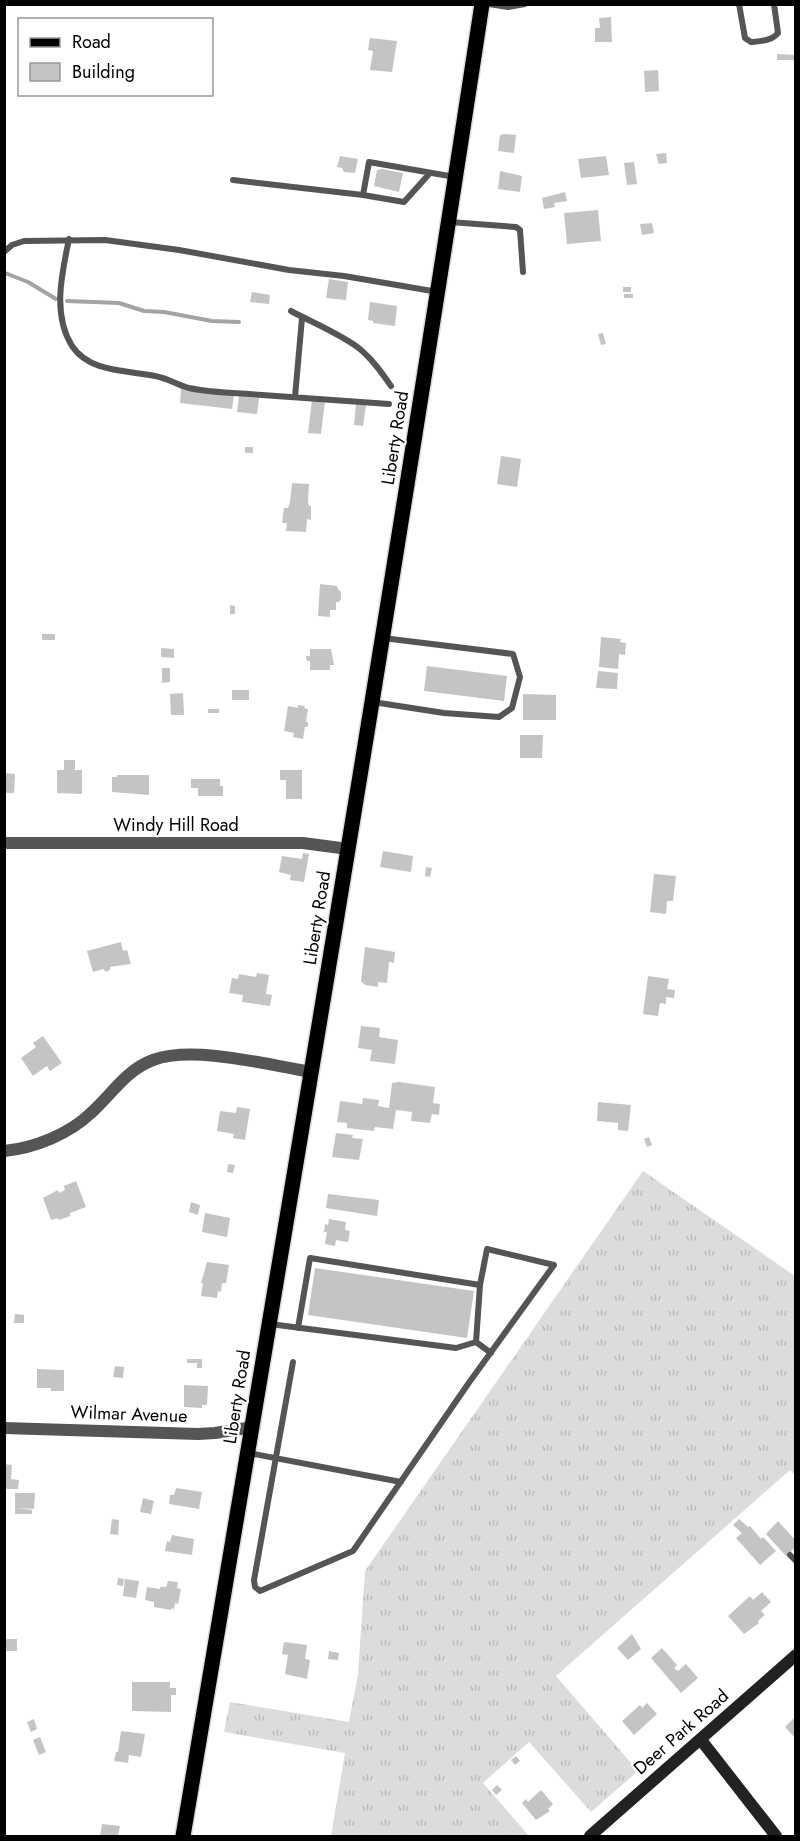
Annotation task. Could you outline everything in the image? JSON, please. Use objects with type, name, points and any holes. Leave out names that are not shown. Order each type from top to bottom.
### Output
[{"type":"main road","name":"Liberty Road","points":[[183,1836],[312,1072],[439,292],[482,4]]},
{"type":"street","name":"Windy Hill Road","points":[[4,843],[303,843],[348,849]]},
{"type":"street","points":[[4,1151],[60,1135],[93,1112],[122,1079],[152,1061],[167,1056],[206,1055],[312,1072]]},
{"type":"street","name":"Wilmar Avenue","points":[[4,1428],[215,1434],[253,1426]]},
{"type":"street","name":"Deer Park Road","points":[[590,1836],[795,1655]]},
{"type":"street","points":[[701,1740],[776,1836]]},
{"type":"lane","points":[[489,4],[508,7],[525,4]]},
{"type":"lane","points":[[739,4],[745,38],[751,42],[777,36],[774,4]]},
{"type":"lane","points":[[363,195],[369,162],[456,177]]},
{"type":"lane","points":[[233,180],[404,202],[430,173]]},
{"type":"lane","points":[[449,222],[516,227],[520,230],[523,272]]},
{"type":"lane","points":[[69,239],[60,289],[65,329],[72,345],[82,358],[98,367],[157,376],[189,388],[219,392],[389,404]]},
{"type":"lane","points":[[4,252],[12,245],[24,241],[105,240],[439,292]]},
{"type":"lane","points":[[291,311],[346,339],[360,349],[392,386]]},
{"type":"lane","points":[[295,397],[302,318]]},
{"type":"lane","points":[[372,702],[444,714],[499,717],[512,708],[520,677],[513,654],[382,638]]},
{"type":"lane","points":[[293,1362],[254,1580],[255,1587],[260,1592],[353,1551],[554,1265],[487,1249],[480,1285],[476,1342]]},
{"type":"lane","points":[[298,1328],[310,1258],[480,1285]]},
{"type":"lane","points":[[269,1324],[456,1348],[476,1342]]},
{"type":"lane","points":[[476,1342],[491,1353]]},
{"type":"lane","points":[[248,1453],[401,1482]]},
{"type":"lane","points":[[790,1555],[795,1561]]},
{"type":"green space","points":[[643,1171],[795,1276],[795,1476],[790,1470],[556,1676],[638,1771],[591,1812],[529,1742],[483,1783],[529,1836],[331,1836],[345,1753],[224,1732],[230,1702],[349,1722],[358,1674],[365,1571]]},
{"type":"building","points":[[611,17],[612,42],[595,42],[595,28],[600,28],[599,18]]},
{"type":"building","points":[[370,38],[397,41],[392,72],[370,70],[373,51],[368,50]]},
{"type":"building","points":[[777,54],[796,55],[796,60],[777,60]]},
{"type":"building","points":[[658,70],[659,91],[645,92],[644,71]]},
{"type":"building","points":[[500,135],[516,135],[514,153],[498,151]]},
{"type":"building","points":[[666,153],[667,163],[659,164],[656,154]]},
{"type":"building","points":[[340,156],[358,159],[355,173],[344,172],[342,168],[337,167]]},
{"type":"building","points":[[606,156],[609,175],[581,178],[578,159]]},
{"type":"building","points":[[634,162],[637,184],[627,185],[624,163]]},
{"type":"building","points":[[377,170],[403,173],[399,192],[374,186]]},
{"type":"building","points":[[500,171],[522,176],[520,192],[498,189]]},
{"type":"building","points":[[565,192],[567,201],[554,203],[555,207],[544,209],[542,198]]},
{"type":"building","points":[[598,210],[601,241],[567,244],[564,213]]},
{"type":"building","points":[[652,223],[654,233],[642,235],[640,224]]},
{"type":"building","points":[[329,279],[348,282],[346,300],[326,298]]},
{"type":"building","points":[[623,287],[631,287],[631,292],[623,292]]},
{"type":"building","points":[[252,292],[270,295],[269,304],[250,302]]},
{"type":"building","points":[[624,294],[633,294],[633,298],[624,298]]},
{"type":"building","points":[[370,302],[397,306],[395,326],[373,323],[368,320]]},
{"type":"building","points":[[603,333],[606,344],[601,345],[598,334]]},
{"type":"building","points":[[181,388],[234,395],[232,409],[180,403]]},
{"type":"building","points":[[239,396],[259,398],[257,414],[237,412]]},
{"type":"building","points":[[312,400],[325,401],[321,434],[308,433]]},
{"type":"building","points":[[356,404],[366,405],[363,426],[354,425]]},
{"type":"building","points":[[245,447],[253,447],[253,453],[245,453]]},
{"type":"building","points":[[501,456],[521,459],[517,487],[497,484]]},
{"type":"building","points":[[292,483],[309,484],[308,503],[311,506],[311,520],[307,519],[306,532],[286,531],[287,523],[282,523],[284,508],[288,508],[290,502]]},
{"type":"building","points":[[320,584],[337,586],[341,591],[341,599],[336,602],[336,610],[330,610],[330,617],[318,616]]},
{"type":"building","points":[[230,605],[235,606],[235,614],[230,614]]},
{"type":"building","points":[[42,634],[55,634],[55,640],[42,640]]},
{"type":"building","points":[[601,637],[621,639],[620,642],[626,643],[625,655],[619,654],[618,669],[599,667]]},
{"type":"building","points":[[161,648],[174,649],[174,658],[161,657]]},
{"type":"building","points":[[310,649],[331,649],[334,665],[330,665],[330,670],[310,670],[310,661],[307,661],[306,656],[310,656]]},
{"type":"building","points":[[427,666],[507,676],[504,701],[424,691]]},
{"type":"building","points":[[162,668],[170,668],[170,682],[162,683]]},
{"type":"building","points":[[598,671],[618,673],[617,689],[596,688]]},
{"type":"building","points":[[232,690],[249,690],[249,700],[232,700]]},
{"type":"building","points":[[183,693],[184,715],[171,715],[170,694]]},
{"type":"building","points":[[523,694],[556,695],[556,720],[523,720]]},
{"type":"building","points":[[298,705],[308,709],[306,722],[308,722],[308,727],[305,727],[303,739],[293,737],[294,733],[284,731],[288,706],[298,708]]},
{"type":"building","points":[[208,709],[219,709],[219,713],[208,713]]},
{"type":"building","points":[[520,735],[543,735],[542,758],[520,758]]},
{"type":"building","points":[[64,760],[75,760],[75,770],[82,770],[82,794],[57,793],[57,770],[64,770]]},
{"type":"building","points":[[280,770],[302,770],[302,799],[286,799],[286,780],[280,780]]},
{"type":"building","points":[[4,773],[15,774],[14,793],[4,793]]},
{"type":"building","points":[[117,775],[149,775],[149,795],[112,792],[112,777],[117,777]]},
{"type":"building","points":[[191,779],[220,779],[223,796],[198,796],[198,788],[191,788]]},
{"type":"building","points":[[383,851],[413,856],[411,872],[380,867]]},
{"type":"building","points":[[303,853],[309,854],[304,882],[290,880],[291,875],[279,872],[282,856],[302,859]]},
{"type":"building","points":[[426,867],[432,868],[430,877],[425,876]]},
{"type":"building","points":[[654,874],[676,876],[673,901],[667,901],[666,914],[650,912]]},
{"type":"building","points":[[121,942],[123,951],[127,950],[131,964],[110,967],[110,970],[105,972],[104,969],[93,972],[87,951]]},
{"type":"building","points":[[365,947],[395,952],[394,963],[389,962],[387,983],[378,982],[378,987],[365,985],[361,981]]},
{"type":"building","points":[[257,973],[269,975],[266,994],[272,995],[270,1006],[242,1002],[243,995],[229,993],[232,978],[238,979],[239,974],[256,977]]},
{"type":"building","points":[[648,976],[669,979],[667,989],[675,990],[674,998],[666,997],[666,1004],[660,1003],[658,1016],[643,1014]]},
{"type":"building","points":[[361,1026],[380,1028],[379,1037],[398,1040],[395,1064],[370,1061],[372,1050],[358,1048]]},
{"type":"building","points":[[43,1036],[62,1063],[50,1071],[47,1066],[33,1076],[21,1058],[36,1047],[33,1043]]},
{"type":"building","points":[[392,1083],[435,1087],[433,1103],[440,1104],[439,1115],[432,1114],[430,1123],[411,1121],[412,1112],[396,1110],[393,1129],[375,1127],[374,1131],[347,1128],[347,1123],[337,1122],[340,1101],[362,1104],[363,1098],[379,1100],[378,1106],[389,1108]]},
{"type":"building","points":[[598,1102],[631,1105],[628,1131],[618,1130],[618,1123],[597,1121]]},
{"type":"building","points":[[237,1107],[250,1109],[245,1140],[233,1138],[234,1134],[217,1131],[220,1111],[236,1113]]},
{"type":"building","points":[[336,1133],[363,1139],[359,1160],[332,1157]]},
{"type":"building","points":[[649,1137],[652,1145],[647,1147],[644,1139]]},
{"type":"building","points":[[228,1164],[235,1165],[233,1173],[227,1172]]},
{"type":"building","points":[[76,1181],[86,1207],[70,1213],[70,1216],[51,1220],[43,1198],[58,1190],[59,1193],[65,1190],[64,1186]]},
{"type":"building","points":[[328,1194],[379,1200],[377,1216],[326,1208]]},
{"type":"building","points":[[191,1202],[200,1205],[198,1215],[189,1212]]},
{"type":"building","points":[[205,1213],[230,1218],[227,1237],[202,1232]]},
{"type":"building","points":[[329,1219],[346,1222],[345,1230],[350,1231],[348,1242],[336,1240],[335,1246],[325,1244],[327,1232],[324,1232],[325,1224],[328,1225]]},
{"type":"building","points":[[207,1262],[229,1265],[226,1283],[222,1283],[221,1292],[218,1291],[217,1298],[201,1296],[203,1283],[201,1283]]},
{"type":"building","points":[[315,1268],[474,1291],[467,1338],[308,1315]]},
{"type":"building","points":[[15,1314],[24,1315],[24,1323],[14,1323]]},
{"type":"building","points":[[187,1359],[202,1359],[202,1368],[197,1368],[197,1363],[187,1363]]},
{"type":"building","points":[[115,1366],[124,1367],[123,1378],[113,1377]]},
{"type":"building","points":[[37,1369],[64,1370],[64,1391],[37,1388]]},
{"type":"building","points":[[184,1385],[208,1386],[207,1405],[202,1405],[202,1408],[184,1407]]},
{"type":"building","points":[[4,1464],[12,1465],[11,1479],[19,1480],[18,1489],[5,1489]]},
{"type":"building","points":[[176,1488],[202,1492],[199,1509],[169,1504],[170,1495],[174,1495]]},
{"type":"building","points":[[15,1493],[35,1493],[34,1509],[18,1508],[32,1510],[32,1514],[15,1514]]},
{"type":"building","points":[[143,1498],[154,1501],[151,1514],[140,1512]]},
{"type":"building","points":[[112,1519],[119,1520],[118,1535],[110,1534]]},
{"type":"building","points":[[739,1519],[748,1527],[750,1526],[761,1539],[763,1537],[776,1551],[760,1565],[736,1538],[742,1533],[733,1525]]},
{"type":"building","points":[[778,1521],[796,1541],[796,1547],[786,1556],[766,1534]]},
{"type":"building","points":[[172,1535],[194,1539],[192,1555],[165,1551],[167,1541],[170,1542]]},
{"type":"building","points":[[118,1578],[124,1579],[123,1586],[117,1585]]},
{"type":"building","points":[[125,1579],[139,1581],[136,1598],[123,1596]]},
{"type":"building","points":[[168,1581],[178,1582],[177,1588],[181,1589],[178,1604],[175,1603],[174,1609],[154,1607],[154,1602],[145,1600],[147,1587],[160,1589],[160,1587],[166,1587]]},
{"type":"building","points":[[762,1592],[771,1602],[761,1611],[765,1615],[758,1621],[759,1623],[744,1634],[728,1616],[750,1596],[753,1600]]},
{"type":"building","points":[[632,1634],[641,1649],[628,1660],[617,1648]]},
{"type":"building","points":[[6,1639],[17,1639],[17,1651],[6,1651]]},
{"type":"building","points":[[284,1642],[307,1645],[305,1659],[310,1660],[307,1679],[285,1674],[288,1655],[282,1654]]},
{"type":"building","points":[[662,1648],[677,1665],[674,1668],[678,1671],[686,1664],[698,1678],[681,1693],[651,1658]]},
{"type":"building","points":[[329,1651],[339,1653],[338,1660],[328,1659]]},
{"type":"building","points":[[132,1682],[170,1682],[170,1688],[176,1688],[176,1695],[171,1695],[171,1712],[132,1711]]},
{"type":"building","points":[[647,1703],[657,1714],[634,1735],[622,1721],[640,1705],[642,1708]]},
{"type":"building","points":[[796,1716],[796,1739],[785,1727]]},
{"type":"building","points":[[34,1719],[37,1729],[31,1732],[27,1722]]},
{"type":"building","points":[[121,1731],[145,1734],[141,1757],[129,1755],[128,1763],[114,1761],[116,1752],[118,1752]]},
{"type":"building","points":[[40,1737],[46,1752],[39,1755],[33,1740]]},
{"type":"building","points":[[516,1756],[520,1761],[515,1765],[511,1760]]},
{"type":"building","points":[[497,1785],[502,1790],[496,1795],[492,1790]]},
{"type":"building","points":[[541,1790],[553,1804],[548,1809],[550,1811],[536,1820],[522,1803],[526,1799],[528,1802]]},
{"type":"building","points":[[102,1824],[120,1826],[118,1836],[100,1836]]},
{"type":"waterway","points":[[5,273],[28,282],[56,299]]},
{"type":"waterway","points":[[67,301],[119,303],[144,311],[164,312],[212,321],[239,322]]}]
